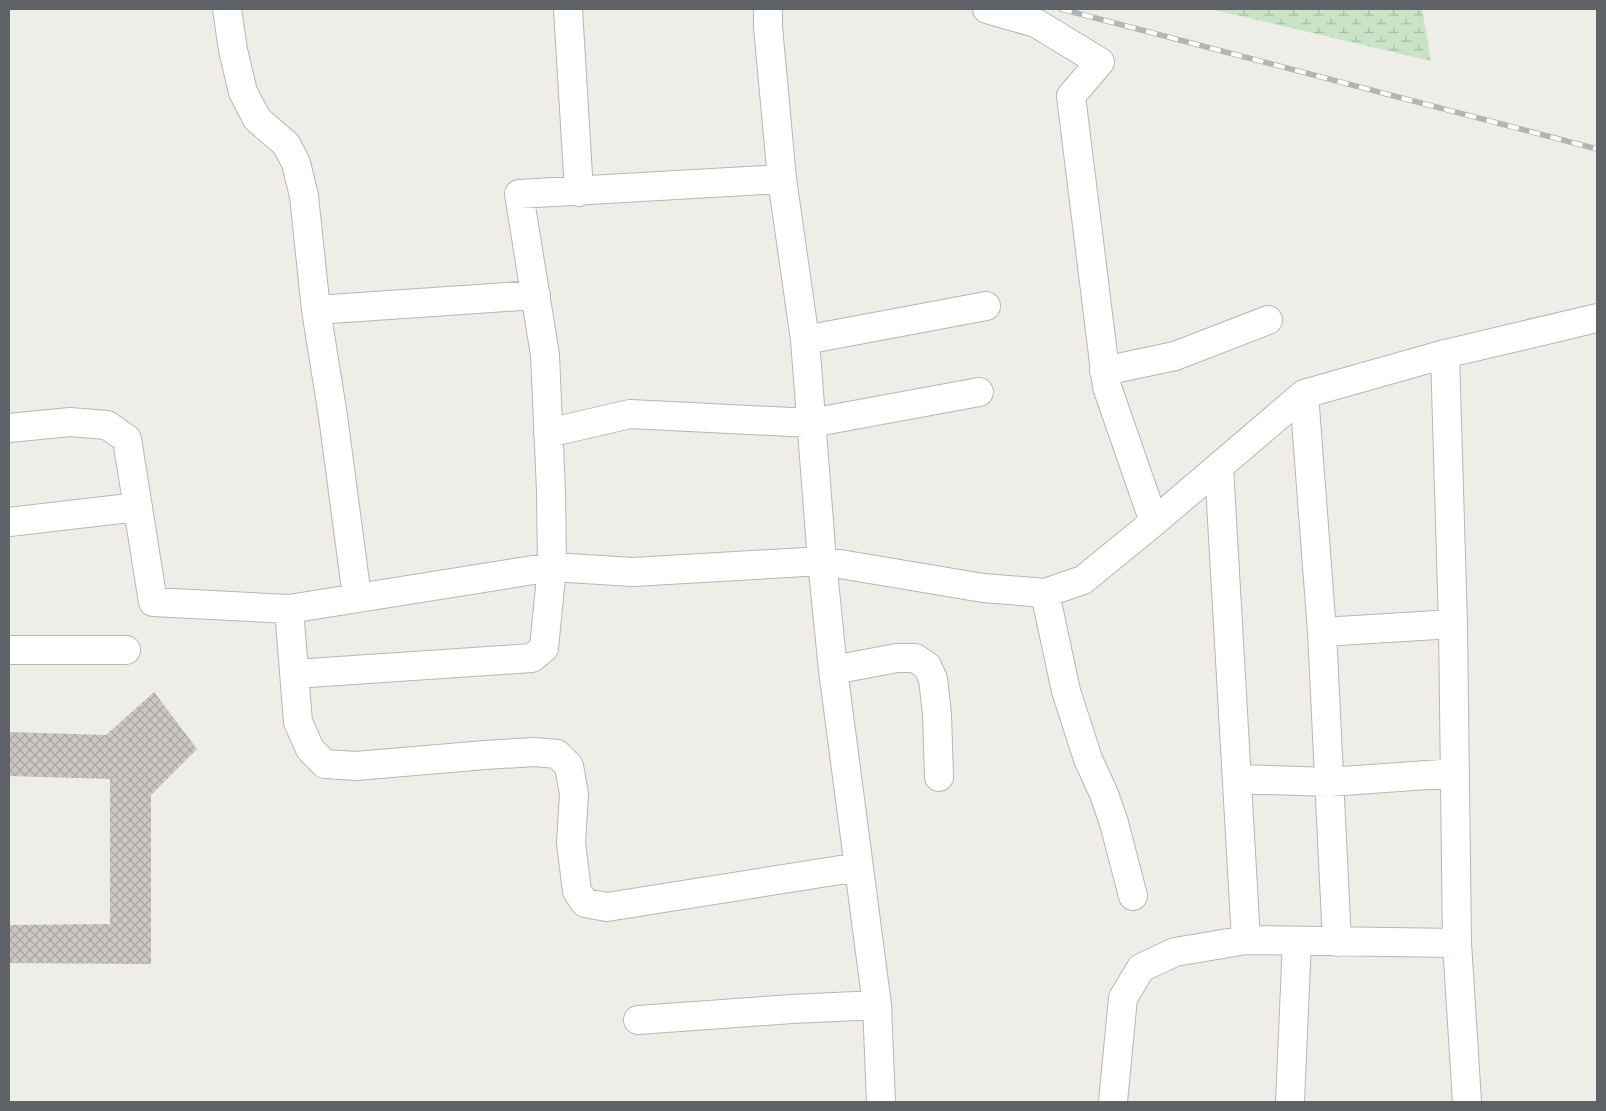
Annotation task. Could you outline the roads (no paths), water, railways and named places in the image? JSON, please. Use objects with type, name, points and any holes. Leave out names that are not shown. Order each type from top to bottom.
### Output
[{"type":"street","points":[[227,9],[233,50],[243,92],[257,119],[286,144],[296,163],[304,196],[316,310],[357,597]]},
{"type":"street","points":[[568,9],[579,192]]},
{"type":"street","points":[[768,9],[782,179],[805,340],[822,561],[833,670],[876,1005],[881,1102]]},
{"type":"street","points":[[987,9],[1036,23],[1100,62],[1071,96],[1107,387],[1154,522]]},
{"type":"street","points":[[294,674],[532,658],[544,648],[552,567],[545,355],[519,194],[782,179]]},
{"type":"street","points":[[316,310],[536,295]]},
{"type":"street","points":[[805,340],[986,306]]},
{"type":"street","points":[[9,428],[70,422],[107,425],[127,439],[153,602],[288,609],[552,567],[633,572],[822,561],[984,588],[1045,593],[1083,580],[1304,394],[1445,354],[1597,318]]},
{"type":"street","points":[[1104,371],[1175,356],[1268,320]]},
{"type":"street","points":[[1445,354],[1453,624],[1457,943],[1467,1102]]},
{"type":"street","points":[[548,434],[630,414],[811,423],[979,392]]},
{"type":"street","points":[[1304,394],[1322,632],[1337,942]]},
{"type":"street","points":[[1219,467],[1246,940]]},
{"type":"street","points":[[9,522],[138,507]]},
{"type":"street","points":[[1045,593],[1066,691],[1088,759],[1104,794],[1114,823],[1133,896]]},
{"type":"street","points":[[288,609],[298,722],[310,749],[325,764],[356,766],[534,752],[556,754],[569,766],[574,794],[571,843],[577,891],[585,904],[607,907],[859,867]]},
{"type":"street","points":[[1322,632],[1453,624]]},
{"type":"street","points":[[9,650],[126,650]]},
{"type":"street","points":[[833,670],[897,658],[915,658],[927,666],[933,678],[937,714],[939,777]]},
{"type":"street","points":[[1238,779],[1329,782],[1455,773]]},
{"type":"street","points":[[1112,1102],[1123,998],[1141,968],[1175,952],[1246,940],[1457,943]]},
{"type":"street","points":[[1290,1102],[1297,940]]},
{"type":"street","points":[[638,1020],[876,1005]]},
{"type":"railway","points":[[1061,9],[1597,149]]}]
